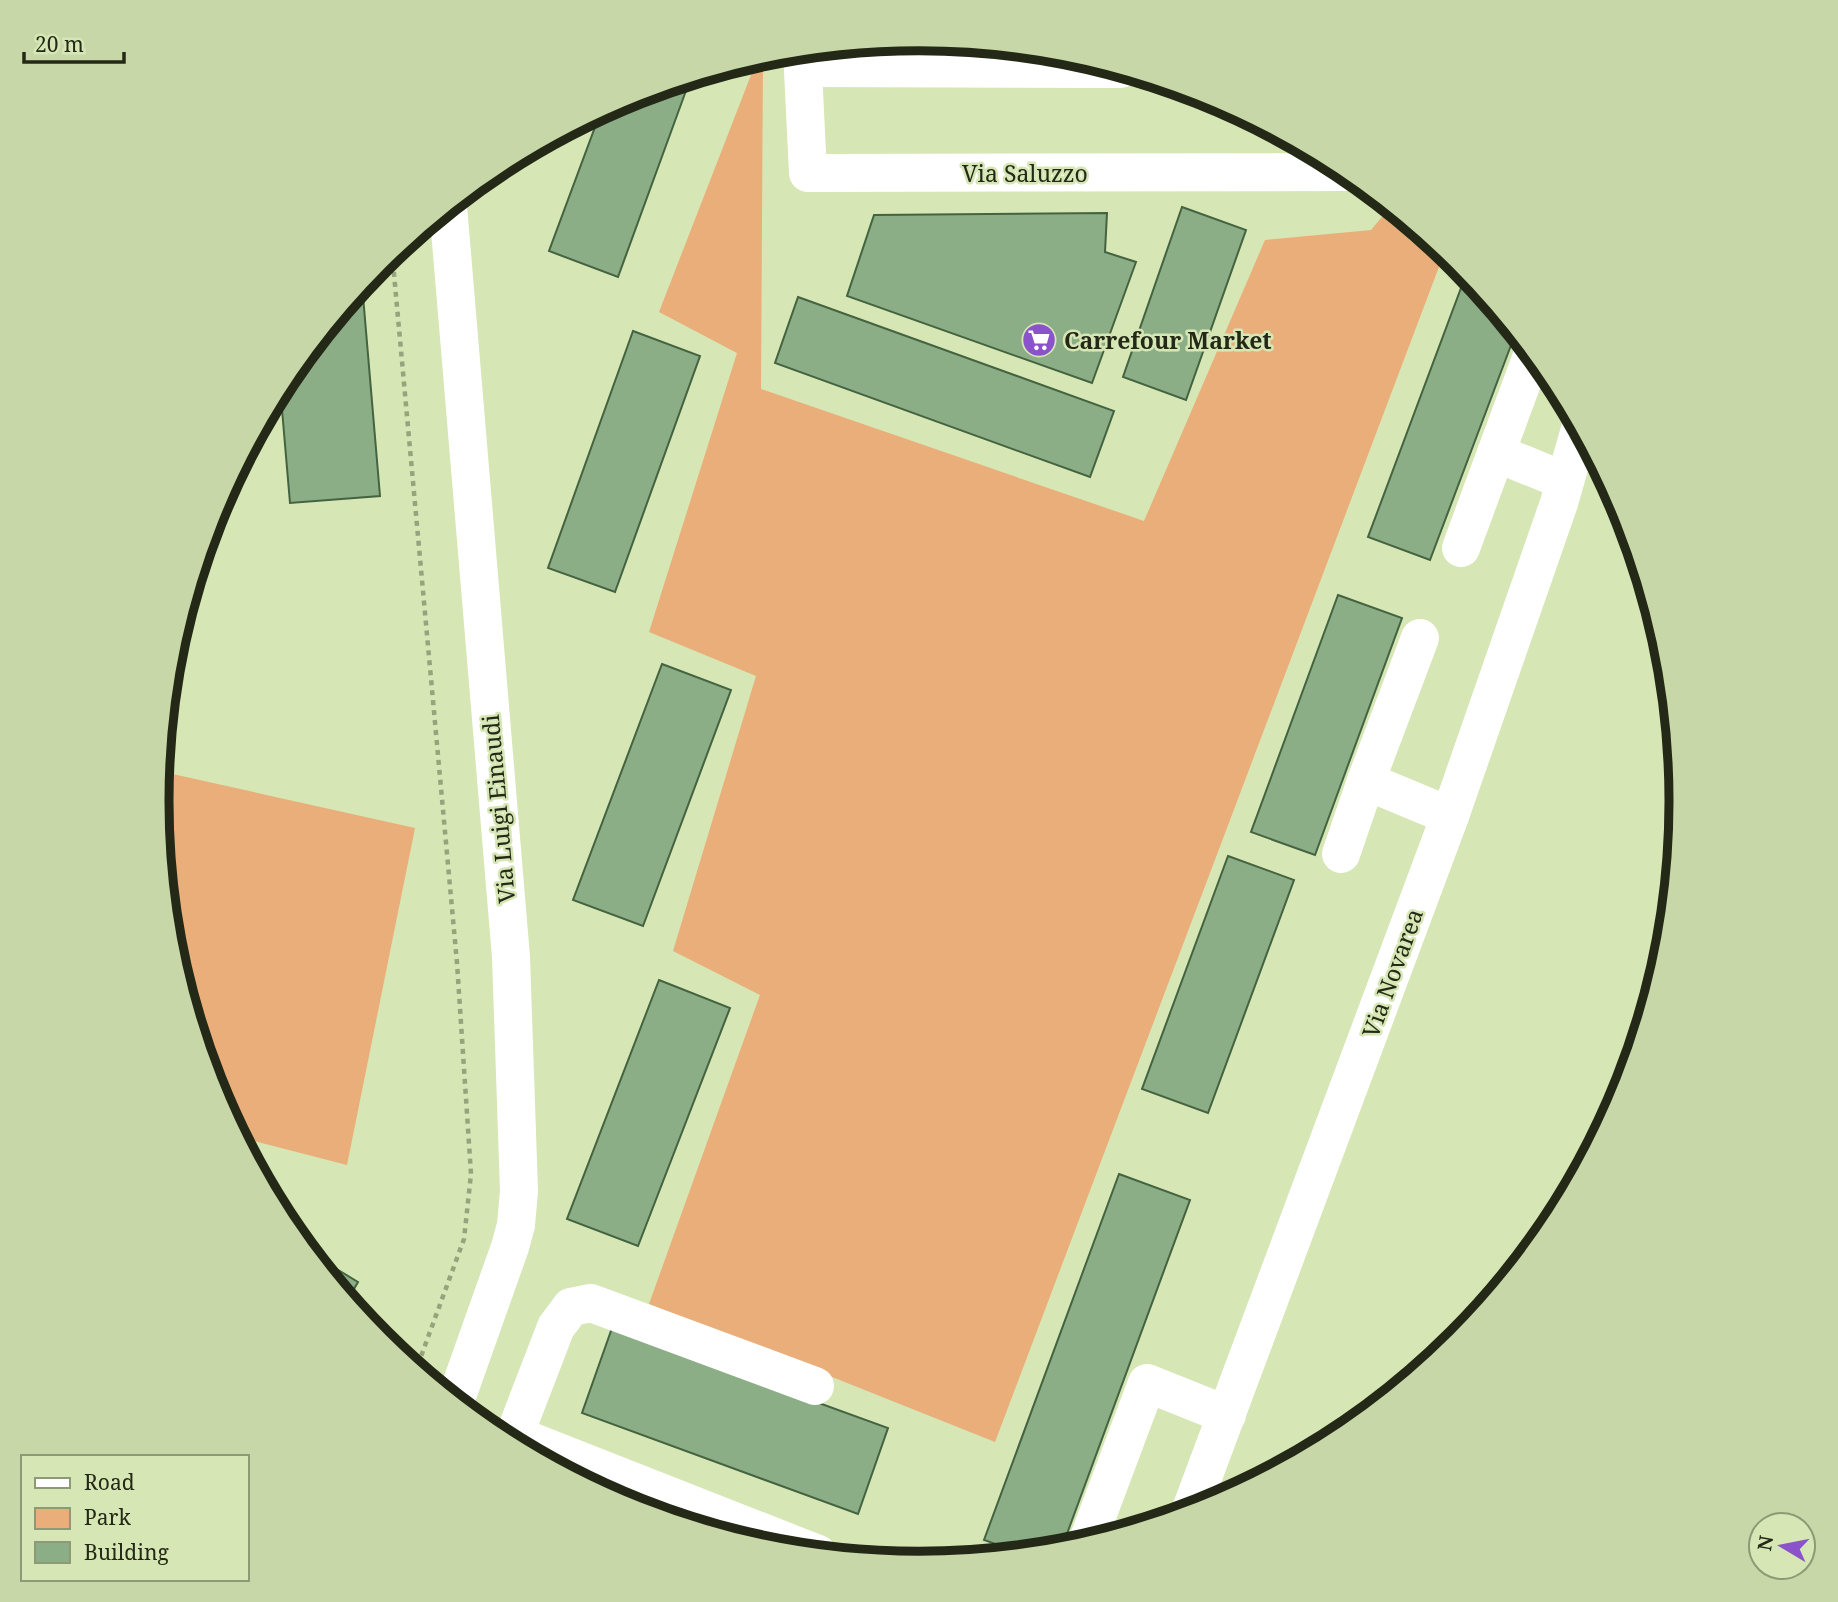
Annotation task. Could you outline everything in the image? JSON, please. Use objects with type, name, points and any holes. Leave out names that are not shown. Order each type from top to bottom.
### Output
[{"type":"street","name":"Via Saluzzo","points":[[808,59],[1076,68]]},
{"type":"street","name":"Via Saluzzo","points":[[802,60],[808,173],[1328,172]]},
{"type":"street","name":"Via Luigi Einaudi","points":[[448,217],[511,957],[519,1191],[516,1225],[510,1247],[458,1393]]},
{"type":"street","points":[[1461,548],[1529,364]]},
{"type":"street","name":"Via Novarea","points":[[1195,1498],[1450,816],[1577,440]]},
{"type":"street","points":[[1496,453],[1565,481]]},
{"type":"street","points":[[1340,854],[1420,638]]},
{"type":"street","points":[[1366,781],[1450,816]]},
{"type":"street","points":[[515,1433],[556,1327],[571,1307],[591,1303],[815,1386]]},
{"type":"street","points":[[1092,1531],[1147,1383],[1227,1415]]},
{"type":"street","points":[[542,1450],[777,1538]]},
{"type":"path","points":[[393,265],[457,963],[471,1174],[464,1239],[419,1361]]},
{"type":"green space","points":[[763,67],[761,389],[1144,521],[1265,240],[1371,230],[1385,213],[1441,262],[995,1442],[649,1304],[760,995],[673,951],[756,676],[649,632],[737,353],[659,312],[753,70]]},
{"type":"green space","points":[[170,773],[415,828],[347,1165],[250,1140],[246,1133],[209,1042],[183,947],[170,850]]},
{"type":"building","points":[[687,88],[618,277],[549,251],[596,124]]},
{"type":"building","points":[[1182,207],[1246,230],[1186,400],[1123,377]]},
{"type":"building","name":"Carrefour Market","points":[[1107,213],[1105,252],[1136,262],[1092,383],[847,296],[874,215]]},
{"type":"building","points":[[1463,284],[1512,342],[1430,560],[1368,537]]},
{"type":"building","points":[[363,297],[380,496],[290,503],[282,406],[324,344]]},
{"type":"building","points":[[798,297],[1114,411],[1090,477],[775,363]]},
{"type":"building","points":[[633,331],[700,356],[615,592],[548,568]]},
{"type":"building","points":[[1338,595],[1402,618],[1315,855],[1251,832]]},
{"type":"building","points":[[662,664],[731,690],[643,926],[573,900]]},
{"type":"building","points":[[1228,856],[1294,880],[1208,1113],[1142,1089]]},
{"type":"building","points":[[659,980],[730,1008],[638,1246],[567,1219]]},
{"type":"building","points":[[1119,1174],[1190,1200],[1066,1537],[1002,1546],[984,1540]]},
{"type":"building","points":[[330,1265],[358,1282],[352,1292]]},
{"type":"building","points":[[612,1328],[888,1428],[858,1514],[582,1413]]},
{"type":"place","name":"Carrefour Market","points":[[1039,340]]}]
